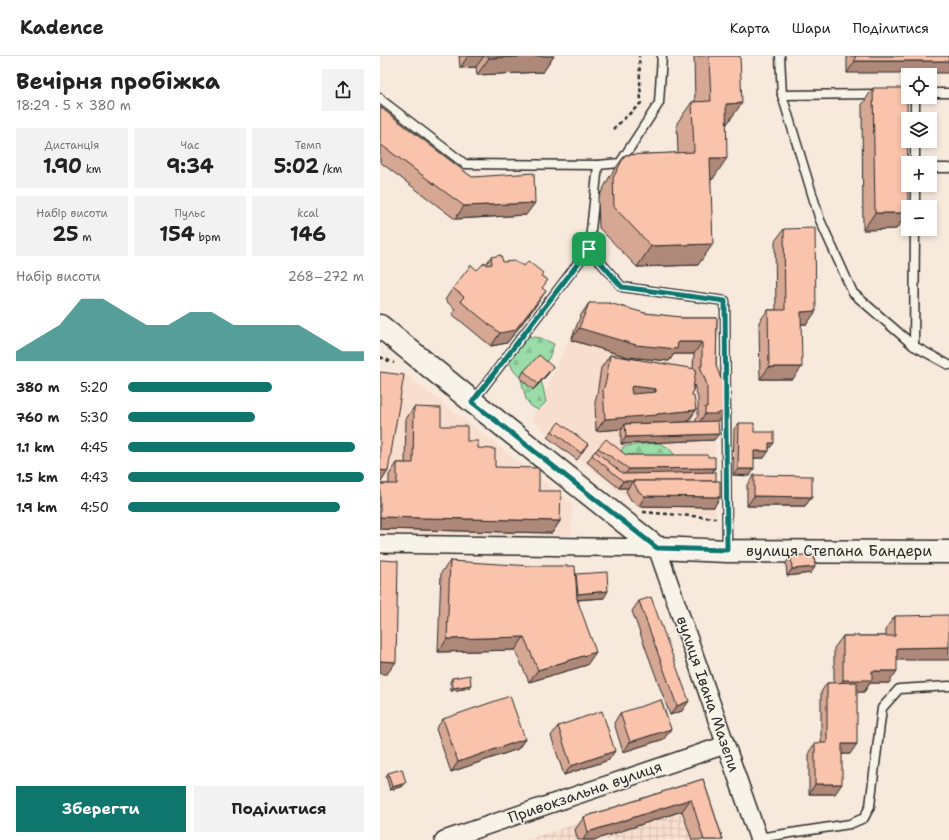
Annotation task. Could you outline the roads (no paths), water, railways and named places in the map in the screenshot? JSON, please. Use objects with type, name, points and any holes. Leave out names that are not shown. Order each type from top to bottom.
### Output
[{"type":"street","points":[[380,326],[472,402],[657,548]]},
{"type":"street","points":[[380,544],[657,548]]},
{"type":"street","name":"вулиця Степана Бандери","points":[[657,548],[949,552]]},
{"type":"street","name":"вулиця Івана Мазепи","points":[[657,548],[758,839]]},
{"type":"street","name":"Привокзальна вулиця","points":[[444,840],[725,745]]},
{"type":"lane","points":[[380,98],[465,164],[598,165],[620,162],[659,103],[662,56]]},
{"type":"lane","points":[[780,56],[782,95],[820,220],[854,293],[914,346],[949,366]]},
{"type":"lane","points":[[937,93],[949,93]]},
{"type":"lane","points":[[782,95],[884,94]]},
{"type":"lane","points":[[472,402],[589,249],[598,165]]},
{"type":"lane","points":[[937,168],[949,168]]},
{"type":"lane","points":[[914,346],[915,236]]},
{"type":"lane","points":[[589,249],[622,287],[725,301],[727,550]]},
{"type":"lane","points":[[758,839],[850,824],[864,818],[870,806],[882,708],[899,689],[949,686]]}]
